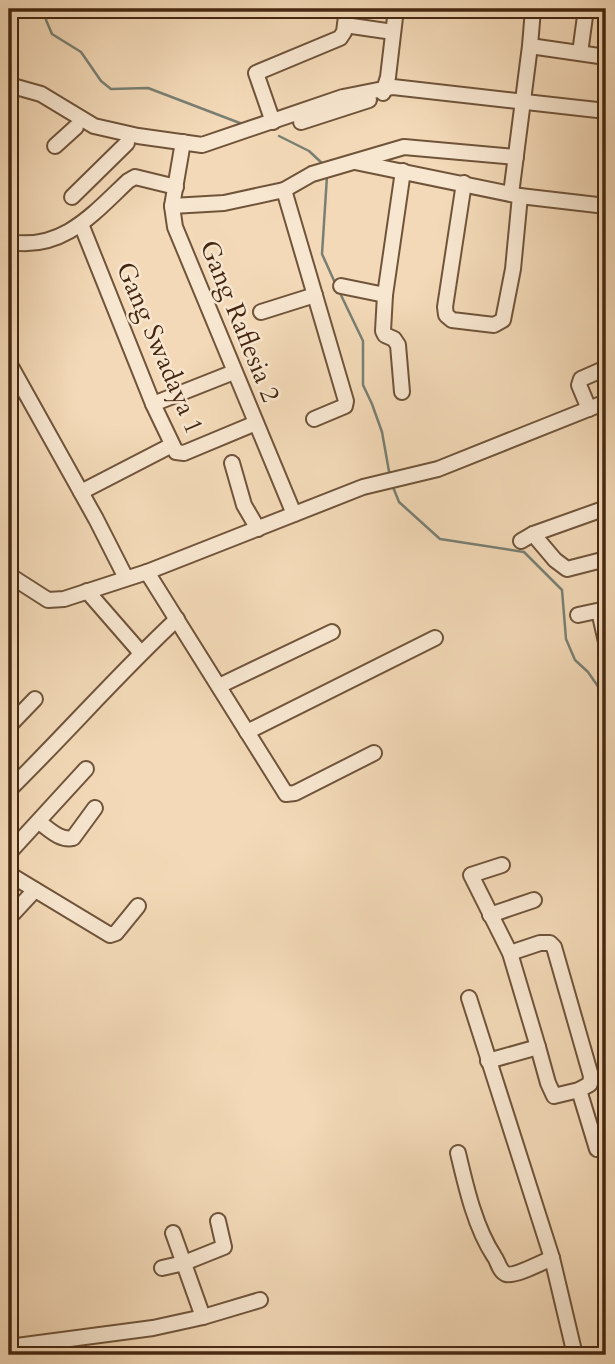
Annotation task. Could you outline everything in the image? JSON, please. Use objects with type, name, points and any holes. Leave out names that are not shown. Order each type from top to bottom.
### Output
[{"type":"street","points":[[264,129],[256,73],[340,38],[347,9]]},
{"type":"street","points":[[391,88],[396,9]]},
{"type":"street","points":[[464,183],[446,315],[452,320],[494,325],[503,320],[513,269],[516,157],[533,9]]},
{"type":"street","points":[[580,53],[586,9]]},
{"type":"street","points":[[345,25],[393,32]]},
{"type":"street","points":[[530,46],[606,57]]},
{"type":"street","points":[[9,85],[41,94],[94,126],[182,147]]},
{"type":"street","points":[[9,93],[27,97],[76,127],[102,138],[127,143],[182,147],[202,145],[264,129],[343,97],[391,88],[606,111]]},
{"type":"street","points":[[55,146],[76,127]]},
{"type":"street","points":[[72,197],[127,143]]},
{"type":"street","points":[[172,206],[224,203],[284,190],[312,174],[334,166],[409,146],[516,157]]},
{"type":"street","name":"Gang Raflesia 2","points":[[182,147],[172,206],[175,227],[293,514]]},
{"type":"street","points":[[350,161],[515,195],[606,206]]},
{"type":"street","points":[[402,392],[398,345],[383,331],[385,295],[403,171]]},
{"type":"street","points":[[9,242],[32,244],[52,240],[81,224],[131,179],[139,177],[176,187]]},
{"type":"street","points":[[284,190],[346,401],[345,406],[337,411],[314,419]]},
{"type":"street","name":"Gang Swadaya 1","points":[[81,224],[153,404],[176,452],[184,453],[256,423]]},
{"type":"street","points":[[341,286],[385,295]]},
{"type":"street","points":[[261,312],[315,295]]},
{"type":"street","points":[[9,363],[126,578]]},
{"type":"street","points":[[589,409],[579,385],[581,379],[606,368]]},
{"type":"street","points":[[153,404],[234,372]]},
{"type":"street","points":[[9,575],[48,600],[64,599],[146,572],[376,483],[438,469],[606,402]]},
{"type":"street","points":[[81,492],[172,445]]},
{"type":"street","points":[[232,463],[243,505],[258,529]]},
{"type":"street","points":[[606,508],[527,538],[567,569],[606,559]]},
{"type":"street","points":[[146,572],[287,795],[374,753]]},
{"type":"street","points":[[87,591],[141,653]]},
{"type":"street","points":[[578,615],[603,610],[606,642]]},
{"type":"street","points":[[9,790],[177,619]]},
{"type":"street","points":[[219,686],[332,632]]},
{"type":"street","points":[[247,732],[435,638]]},
{"type":"street","points":[[9,726],[35,699]]},
{"type":"street","points":[[9,853],[86,769]]},
{"type":"street","points":[[38,822],[68,839],[75,835],[95,808]]},
{"type":"street","points":[[502,864],[471,876],[510,953],[548,1083],[554,1096],[579,1090],[590,1084],[591,1076],[554,947],[550,943],[540,943],[510,953]]},
{"type":"street","points":[[9,874],[110,935],[116,933],[138,906]]},
{"type":"street","points":[[9,918],[35,890]]},
{"type":"street","points":[[490,915],[534,900]]},
{"type":"street","points":[[469,998],[552,1258],[575,1355]]},
{"type":"street","points":[[488,1060],[538,1047]]},
{"type":"street","points":[[579,1090],[597,1149]]},
{"type":"street","points":[[458,1153],[488,1249],[502,1271],[507,1274],[515,1273],[552,1258]]},
{"type":"street","points":[[162,1268],[184,1263],[225,1247],[218,1221]]},
{"type":"street","points":[[173,1233],[202,1317]]},
{"type":"street","points":[[9,1347],[49,1349],[202,1317],[260,1300]]},
{"type":"waterway","points":[[47,9],[46,20],[52,34],[81,52],[101,81],[111,89],[148,88],[245,125]]},
{"type":"waterway","points":[[279,136],[309,151],[323,164]]},
{"type":"waterway","points":[[327,176],[322,254],[336,285]]},
{"type":"waterway","points":[[339,291],[363,341],[363,385],[382,432],[390,477]]},
{"type":"waterway","points":[[393,487],[399,502],[440,539],[524,552],[562,590],[566,639],[575,660],[588,672],[606,698]]}]
